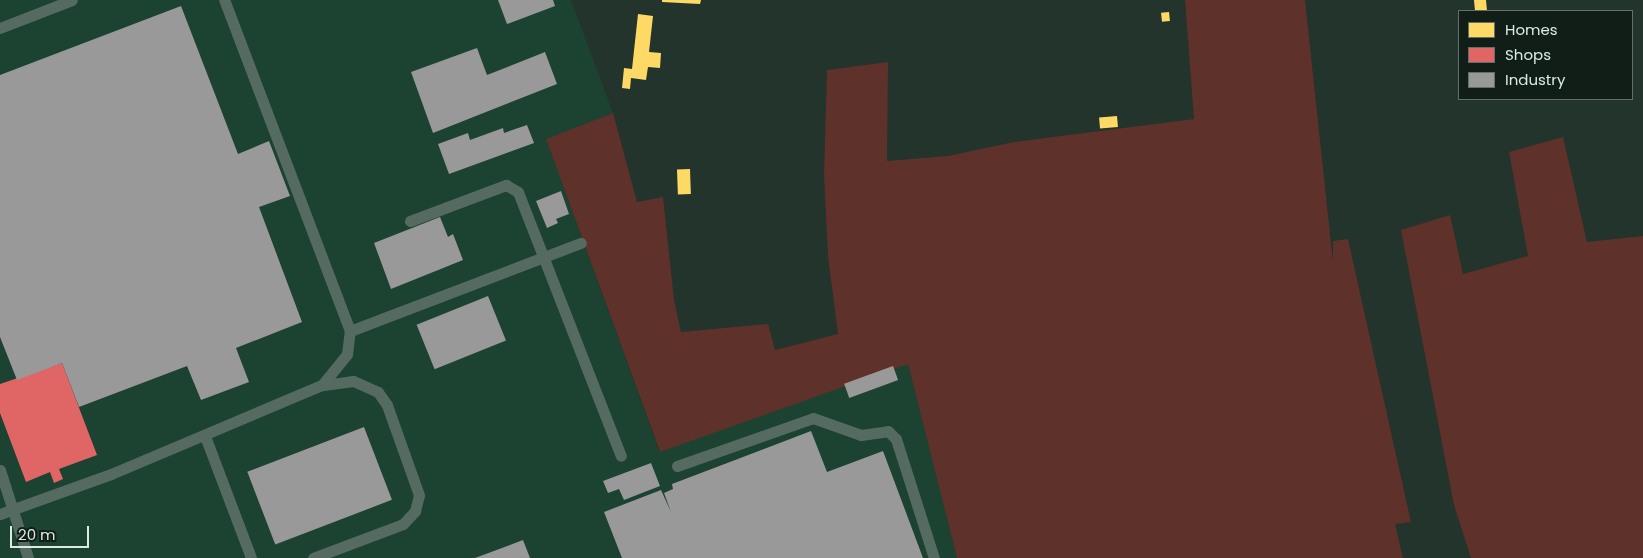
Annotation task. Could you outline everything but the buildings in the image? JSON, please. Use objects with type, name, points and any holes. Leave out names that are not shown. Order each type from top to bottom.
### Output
[{"type":"lane","points":[[0,28],[72,0]]},
{"type":"lane","points":[[224,0],[350,331],[347,354],[322,385]]},
{"type":"lane","points":[[410,220],[506,185],[518,192],[622,456]]},
{"type":"lane","points":[[350,331],[581,243]]},
{"type":"lane","points":[[5,513],[205,436],[322,385],[353,381],[378,392],[387,405],[420,495],[414,511],[403,524],[313,558]]},
{"type":"lane","points":[[677,466],[813,418],[825,420],[860,436],[888,431],[896,438],[934,558]]},
{"type":"lane","points":[[205,436],[251,558]]},
{"type":"lane","points":[[0,470],[5,513],[28,558]]},
{"type":"shaded area","points":[[0,0],[571,0],[613,113],[546,139],[659,451],[908,363],[957,558],[0,558]]},
{"type":"shaded area","points":[[1185,0],[1305,0],[1333,262],[1333,241],[1348,239],[1411,522],[1395,524],[1403,558],[957,558],[908,364],[660,452],[546,139],[613,113],[637,202],[663,197],[674,300],[681,332],[768,324],[775,350],[838,334],[828,256],[824,175],[827,70],[888,62],[887,161],[948,156],[1014,142],[1194,119]]},
{"type":"shaded area","points":[[1563,137],[1587,242],[1643,236],[1643,558],[1471,558],[1454,505],[1401,230],[1450,215],[1463,274],[1528,256],[1509,152]]}]
